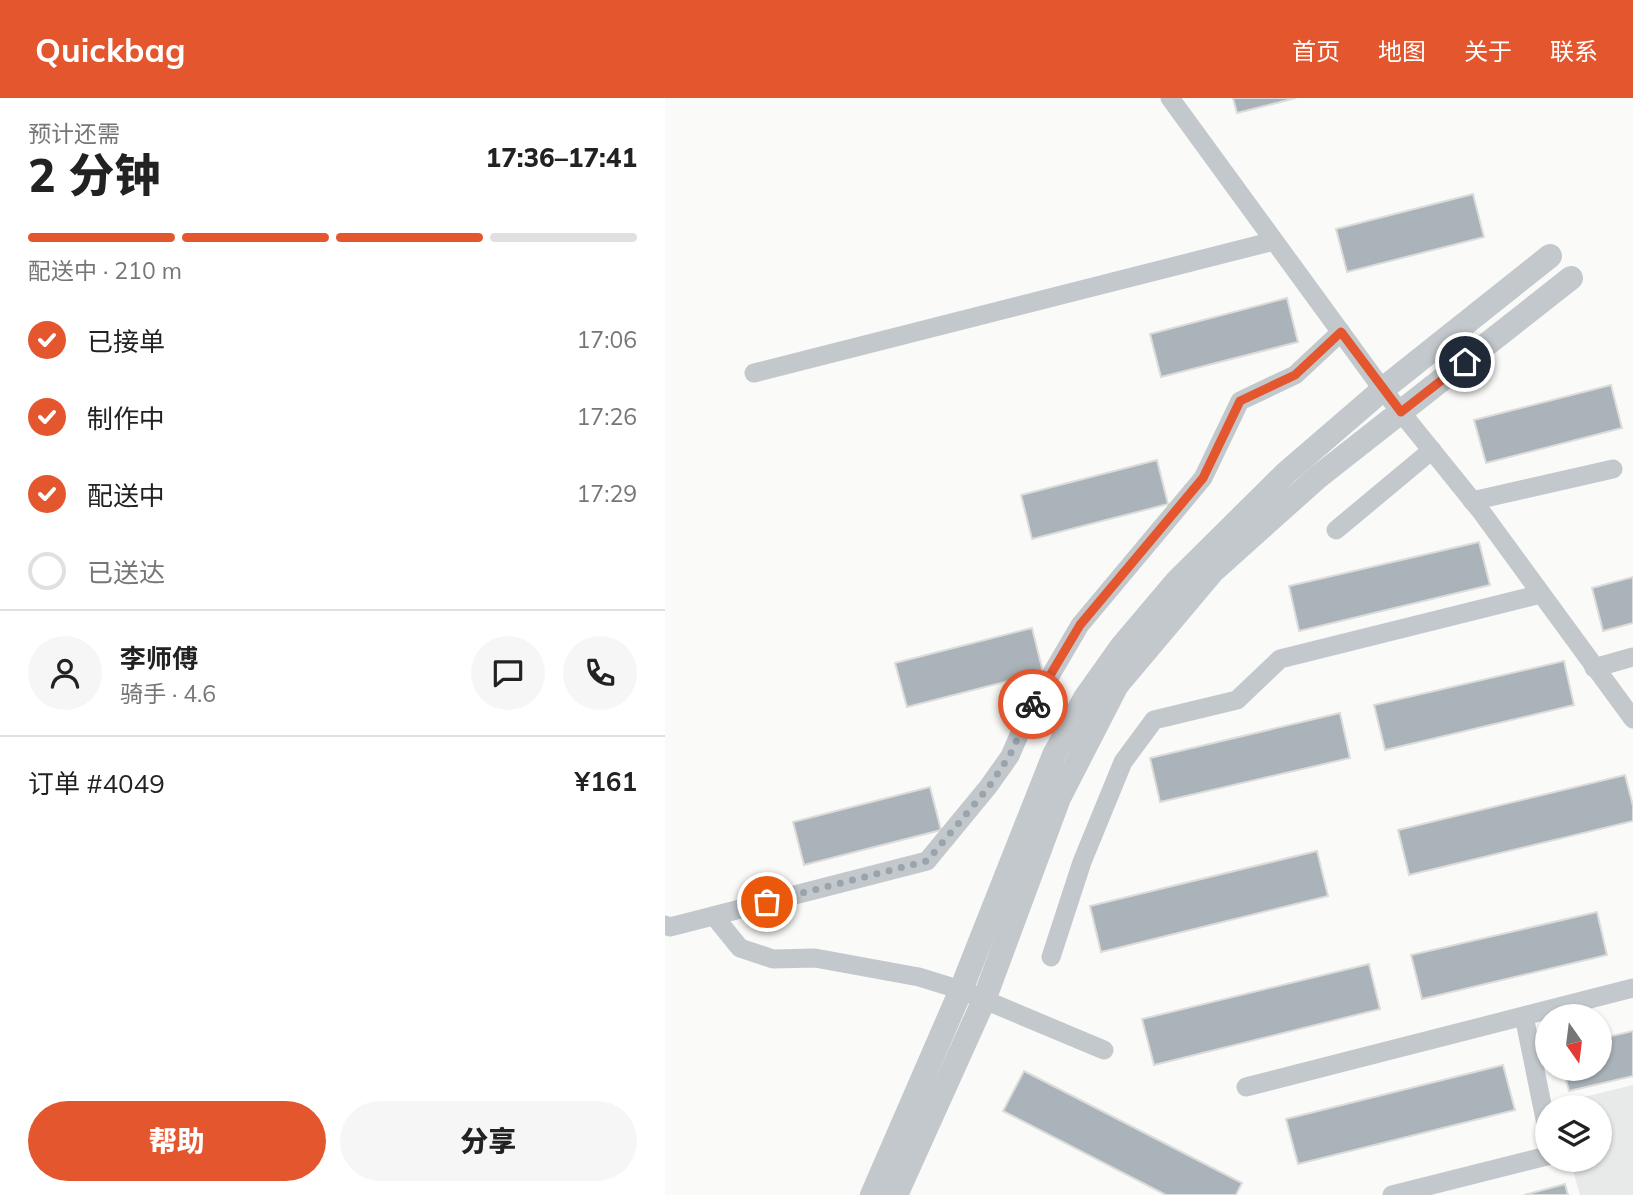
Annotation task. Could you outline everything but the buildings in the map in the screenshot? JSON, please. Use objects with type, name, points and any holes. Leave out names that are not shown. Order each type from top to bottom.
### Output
[{"type":"street","points":[[1170,98],[1383,390],[1472,501],[1633,719]]},
{"type":"street","points":[[754,373],[1274,241]]},
{"type":"street","points":[[872,1195],[961,990],[1054,755],[1092,688],[1122,646],[1177,581],[1286,472],[1383,390],[1551,256]]},
{"type":"street","points":[[896,1195],[984,1000],[1059,797],[1117,685],[1213,571],[1318,477],[1571,278]]},
{"type":"street","points":[[665,925],[670,927],[927,861],[988,788],[1010,755],[1029,712],[1080,625],[1203,478],[1240,401],[1295,375],[1341,332]]},
{"type":"street","points":[[1336,530],[1432,450]]},
{"type":"street","points":[[1472,501],[1613,469]]},
{"type":"street","points":[[1051,957],[1082,862],[1123,762],[1154,720],[1237,700],[1280,659],[1541,594]]},
{"type":"street","points":[[1594,668],[1633,657]]},
{"type":"street","points":[[714,916],[740,948],[773,959],[815,958],[919,977],[961,990],[1104,1050]]},
{"type":"street","points":[[1246,1087],[1633,988]]},
{"type":"street","points":[[1524,1016],[1540,1095]]},
{"type":"street","points":[[1392,1195],[1535,1159]]},
{"type":"shaded area","points":[[1633,1085],[1633,1195],[1580,1195],[1573,1172],[1612,1172],[1612,1095],[1592,1095]]},
{"type":"way so far","points":[[767,902],[927,861],[988,788],[1010,755],[1033,704]]},
{"type":"route","points":[[1033,704],[1080,625],[1203,478],[1240,401],[1295,375],[1341,332],[1401,412],[1465,362]]}]
